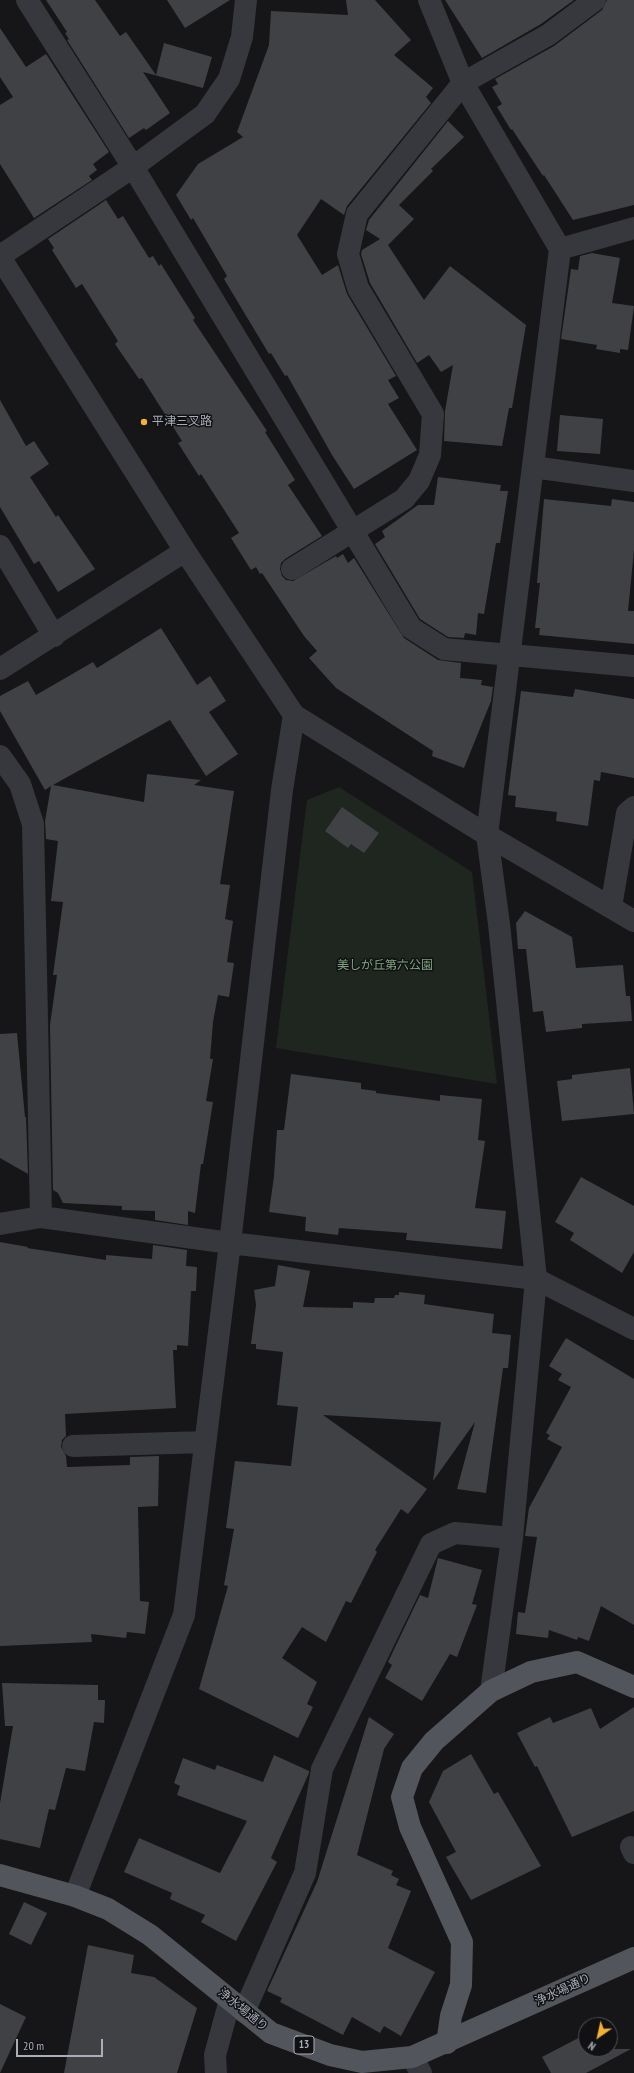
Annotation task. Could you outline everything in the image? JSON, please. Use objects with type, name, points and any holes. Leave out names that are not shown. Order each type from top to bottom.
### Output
[{"type":"main road","points":[[447,2043],[451,2016],[461,1985],[462,1942],[410,1827],[402,1797],[412,1768],[430,1746],[491,1691],[531,1672],[578,1662],[634,1687]]},
{"type":"main road","name":"浄水場通り","points":[[0,1876],[75,1896],[108,1909],[150,1936],[271,2033],[330,2055],[362,2062],[416,2065],[447,2043],[634,1958]]},
{"type":"street","points":[[26,0],[133,167],[411,628],[444,649],[634,666]]},
{"type":"street","points":[[246,0],[242,37],[229,79],[205,114],[133,167],[0,257],[185,551],[294,715],[487,835],[634,921]]},
{"type":"street","points":[[429,0],[463,83],[560,249],[487,835],[500,932],[536,1278],[512,1538],[491,1691]]},
{"type":"street","points":[[292,569],[353,533],[404,499],[419,481],[430,456],[433,414],[358,288],[348,254],[357,214],[463,83],[548,35],[595,0]]},
{"type":"street","points":[[560,249],[634,228]]},
{"type":"street","points":[[532,467],[634,481]]},
{"type":"street","points":[[0,546],[54,636]]},
{"type":"street","points":[[0,668],[54,636],[185,551]]},
{"type":"street","points":[[75,1896],[184,1615],[230,1243],[282,790],[294,715]]},
{"type":"street","points":[[0,756],[20,784],[32,824],[41,1217]]},
{"type":"street","points":[[611,907],[627,813],[634,807]]},
{"type":"street","points":[[0,1224],[41,1217],[230,1243],[536,1278],[634,1329]]},
{"type":"street","points":[[73,1446],[205,1442]]},
{"type":"street","points":[[216,2073],[214,2055],[237,2006],[305,1873],[322,1769],[431,1544],[455,1533],[512,1538]]},
{"type":"green space","name":"美しが丘第六公園","points":[[339,787],[472,872],[497,1084],[276,1048],[307,800]]},
{"type":"building","points":[[46,0],[95,0],[120,36],[126,32],[156,75],[164,43],[212,57],[203,88],[143,72],[170,113],[146,130],[144,128],[129,138],[67,40],[69,39],[65,33],[67,32]]},
{"type":"building","points":[[167,0],[230,0],[185,28]]},
{"type":"building","points":[[346,0],[375,0],[411,40],[394,55],[433,88],[426,97],[431,103],[347,206],[344,215],[321,199],[297,235],[322,275],[338,265],[347,294],[396,376],[388,380],[399,398],[388,404],[417,450],[354,489],[332,455],[287,375],[285,376],[271,353],[269,354],[224,279],[227,276],[193,218],[191,220],[176,195],[198,164],[243,137],[237,132],[269,45],[271,11],[348,15]]},
{"type":"building","points":[[445,0],[574,0],[541,24],[482,58]]},
{"type":"building","points":[[607,0],[634,0],[634,205],[573,220],[544,175],[543,176],[512,129],[511,130],[497,107],[502,104],[492,87],[498,84],[495,79],[554,46],[602,10]]},
{"type":"building","points":[[0,28],[26,67],[46,54],[109,152],[93,164],[97,170],[89,176],[92,180],[34,218],[0,164],[0,105],[13,97],[0,77]]},
{"type":"building","points":[[448,121],[464,137],[431,169],[433,171],[399,205],[414,219],[388,245],[424,300],[450,266],[526,325],[512,408],[509,408],[502,446],[444,441],[445,411],[453,365],[441,372],[429,355],[417,363],[370,283],[361,254],[362,250],[380,239],[366,230],[369,220]]},
{"type":"building","points":[[106,200],[118,219],[123,216],[149,258],[153,256],[159,266],[161,264],[195,318],[193,320],[267,431],[265,432],[295,480],[288,485],[322,536],[281,563],[280,569],[282,576],[286,580],[293,581],[336,556],[337,558],[343,554],[348,563],[354,558],[404,638],[438,660],[461,663],[460,678],[482,680],[481,685],[493,687],[491,701],[464,768],[432,756],[433,751],[336,688],[309,658],[317,651],[304,636],[262,573],[260,574],[256,567],[251,570],[231,538],[239,533],[201,474],[199,476],[178,443],[182,441],[142,378],[139,379],[115,344],[118,341],[82,284],[76,288],[52,250],[54,248],[48,239]]},
{"type":"building","points":[[592,253],[620,258],[612,303],[634,306],[628,350],[620,349],[620,353],[596,349],[597,345],[561,339],[571,269],[578,270],[580,256]]},
{"type":"building","points":[[0,400],[26,446],[34,441],[49,464],[30,477],[56,517],[58,515],[95,569],[58,592],[39,561],[34,564],[0,507]]},
{"type":"building","points":[[560,415],[603,419],[600,454],[557,451]]},
{"type":"building","points":[[438,477],[501,485],[500,491],[508,491],[500,543],[496,543],[484,614],[478,613],[476,635],[465,633],[464,638],[448,637],[420,619],[375,544],[385,537],[382,531],[418,505],[434,505]]},
{"type":"building","points":[[544,499],[611,506],[612,499],[634,502],[634,550],[628,611],[634,611],[634,644],[539,635],[540,628],[535,628],[540,583],[537,583]]},
{"type":"building","points":[[161,628],[197,685],[210,676],[226,701],[209,712],[238,754],[206,776],[170,720],[53,785],[144,802],[147,774],[201,780],[194,785],[234,791],[220,884],[230,885],[225,919],[233,921],[227,962],[234,963],[229,997],[218,995],[213,1022],[210,1059],[213,1059],[206,1101],[213,1102],[203,1164],[201,1164],[195,1213],[188,1211],[188,1225],[155,1220],[155,1211],[122,1210],[122,1206],[63,1203],[58,1193],[53,1190],[50,1025],[57,975],[53,975],[63,902],[51,901],[58,841],[46,839],[45,821],[51,786],[45,790],[0,711],[0,696],[28,681],[36,695],[93,662],[97,668]]},
{"type":"building","points":[[575,689],[634,699],[634,778],[601,772],[600,781],[594,780],[588,826],[556,821],[557,812],[515,807],[516,796],[508,795],[521,691],[573,697]]},
{"type":"building","points":[[342,807],[379,833],[364,853],[351,844],[348,848],[325,831]]},
{"type":"building","points":[[525,911],[572,937],[576,968],[623,965],[626,996],[630,996],[632,1021],[582,1024],[582,1028],[546,1032],[543,1011],[533,1012],[526,949],[518,949],[516,923]]},
{"type":"building","points":[[17,1033],[26,1117],[28,1174],[0,1158],[0,1034]]},
{"type":"building","points":[[630,1068],[634,1114],[562,1121],[557,1081],[572,1079],[572,1075]]},
{"type":"building","points":[[291,1074],[361,1083],[361,1089],[376,1091],[376,1093],[440,1101],[440,1095],[482,1099],[478,1140],[485,1141],[475,1208],[506,1211],[502,1249],[406,1240],[407,1233],[339,1228],[338,1235],[305,1231],[306,1217],[269,1212],[274,1176],[277,1130],[284,1130]]},
{"type":"building","points":[[581,1177],[634,1206],[634,1252],[622,1273],[570,1240],[574,1233],[555,1222]]},
{"type":"building","points":[[0,1242],[28,1247],[27,1248],[106,1260],[106,1255],[152,1259],[153,1245],[187,1250],[186,1266],[197,1267],[196,1291],[191,1291],[188,1346],[177,1345],[177,1350],[173,1350],[176,1408],[65,1414],[66,1436],[62,1440],[61,1447],[66,1456],[67,1467],[130,1465],[130,1457],[159,1456],[158,1506],[138,1507],[140,1601],[149,1602],[145,1634],[127,1632],[126,1638],[91,1634],[92,1642],[0,1646]]},
{"type":"building","points":[[278,1265],[310,1271],[303,1307],[353,1308],[353,1302],[374,1303],[375,1298],[394,1298],[395,1295],[399,1295],[399,1292],[425,1295],[424,1304],[494,1314],[492,1333],[511,1335],[508,1368],[503,1368],[486,1493],[457,1489],[475,1422],[433,1481],[441,1422],[323,1415],[427,1489],[408,1514],[401,1509],[375,1550],[377,1552],[351,1603],[346,1601],[326,1642],[302,1627],[282,1658],[317,1682],[307,1704],[313,1707],[298,1738],[199,1689],[228,1586],[224,1585],[234,1529],[226,1528],[235,1461],[291,1466],[298,1407],[277,1405],[283,1352],[256,1349],[256,1344],[251,1344],[256,1305],[254,1290],[275,1286]]},
{"type":"building","points":[[566,1338],[634,1379],[634,1625],[601,1606],[589,1641],[578,1637],[577,1640],[549,1630],[548,1638],[516,1634],[518,1612],[525,1613],[537,1537],[525,1536],[529,1508],[562,1447],[547,1439],[550,1435],[546,1433],[571,1387],[558,1380],[562,1374],[549,1366]]},
{"type":"building","points":[[438,1558],[482,1570],[472,1604],[477,1605],[457,1657],[450,1654],[422,1701],[385,1678],[392,1665],[388,1662],[420,1595],[428,1598]]},
{"type":"building","points":[[2,1683],[98,1685],[98,1700],[105,1700],[104,1723],[94,1722],[85,1771],[66,1768],[55,1810],[49,1809],[40,1848],[0,1839],[0,1803],[13,1726],[5,1726]]},
{"type":"building","points":[[634,1707],[634,1811],[572,1837],[537,1766],[535,1767],[517,1733],[550,1717],[553,1723],[591,1708],[600,1729]]},
{"type":"building","points":[[369,1717],[394,1734],[384,1749],[357,1855],[393,1871],[391,1875],[399,1879],[396,1885],[411,1891],[388,1948],[435,1972],[401,2036],[384,2026],[380,2033],[352,2017],[343,2035],[280,2002],[282,1998],[267,1991],[317,1882]]},
{"type":"building","points":[[471,1754],[494,1794],[498,1792],[541,1866],[471,1900],[446,1857],[456,1852],[429,1802],[443,1771]]},
{"type":"building","points":[[274,1755],[309,1771],[309,1773],[271,1858],[277,1862],[236,1941],[201,1922],[205,1915],[170,1899],[172,1893],[124,1872],[139,1838],[220,1873],[247,1821],[177,1795],[180,1786],[174,1783],[183,1758],[215,1770],[217,1765],[263,1782]]},
{"type":"building","points":[[24,1902],[47,1913],[31,1945],[9,1934]]},
{"type":"building","points":[[88,1945],[134,1955],[131,1973],[154,1977],[197,2008],[177,2073],[64,2073]]},
{"type":"building","points":[[0,2004],[26,2017],[0,2073]]},
{"type":"building","points":[[578,2038],[578,2057],[616,2057],[586,2073],[551,2073],[542,2057]]},
{"type":"building","points":[[618,2049],[631,2049],[618,2056]]},
{"type":"place","name":"平津三叉路","points":[[144,422]]}]
